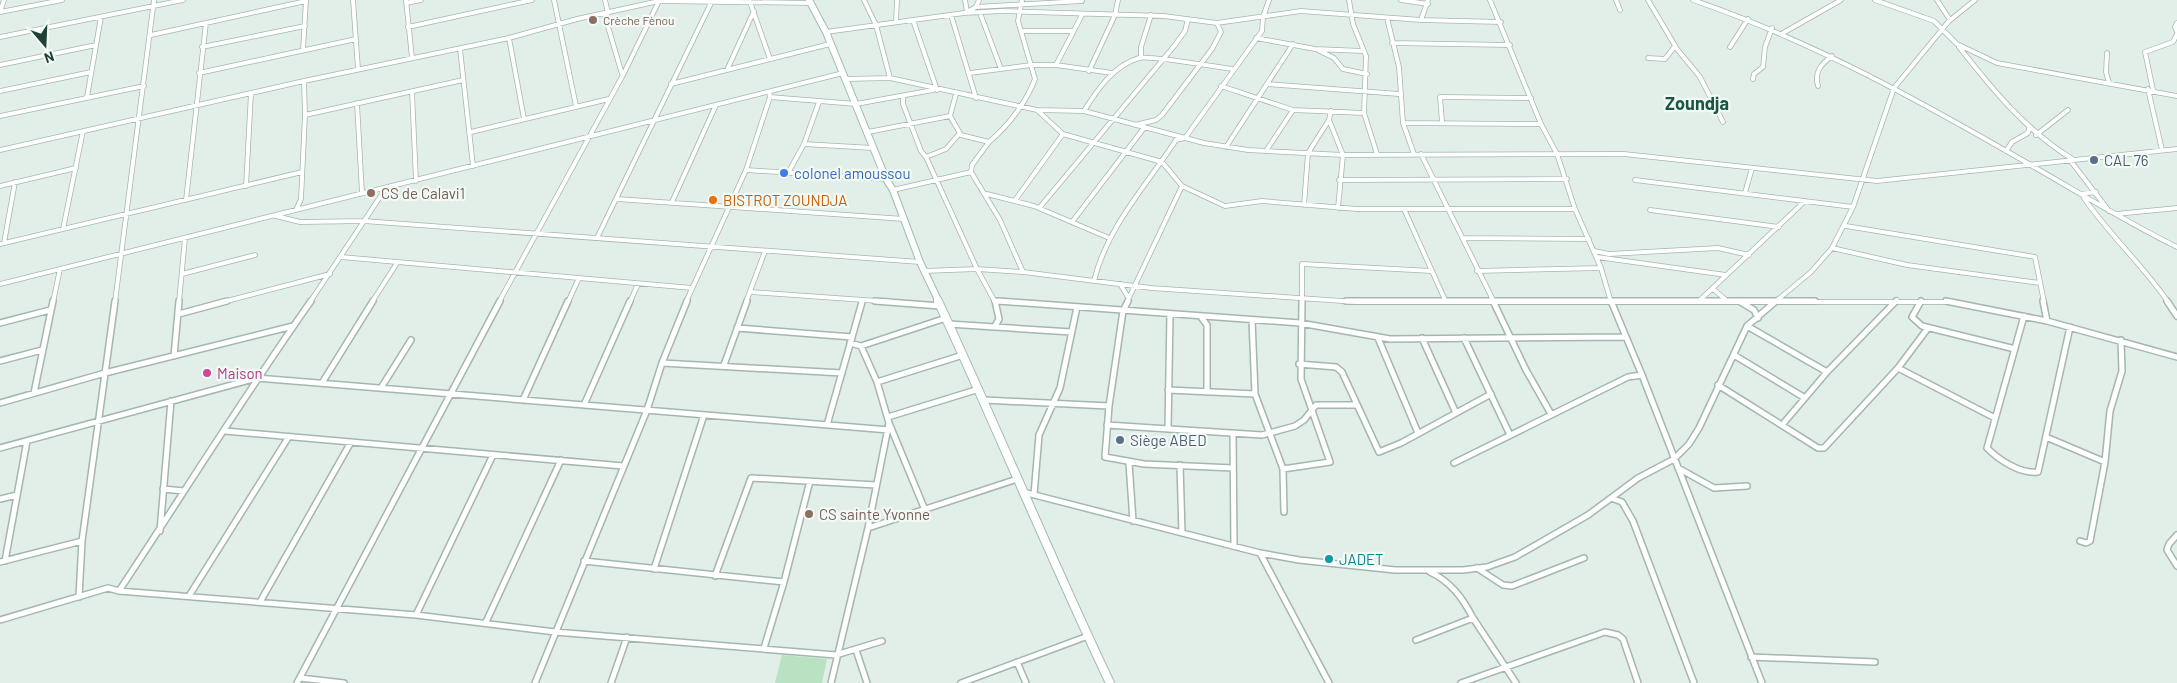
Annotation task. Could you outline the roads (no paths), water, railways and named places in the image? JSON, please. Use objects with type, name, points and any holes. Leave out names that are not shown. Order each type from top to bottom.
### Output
[{"type":"street","points":[[4,0],[0,13],[62,0]]},
{"type":"street","points":[[79,597],[82,541],[151,35],[154,0]]},
{"type":"street","points":[[0,37],[182,0]]},
{"type":"street","points":[[353,0],[358,70]]},
{"type":"street","points":[[412,58],[406,2],[421,0]]},
{"type":"street","points":[[505,0],[506,5]]},
{"type":"street","points":[[408,27],[532,0]]},
{"type":"street","points":[[554,0],[576,106]]},
{"type":"street","points":[[605,0],[606,13],[623,75]]},
{"type":"street","points":[[344,683],[298,680],[337,610],[515,272],[608,99],[623,75],[659,0]]},
{"type":"street","points":[[0,150],[304,81],[509,38],[659,0],[810,1],[826,32],[886,179],[893,190],[920,262],[984,400],[1052,560],[1110,683]]},
{"type":"street","points":[[864,0],[876,25],[890,78]]},
{"type":"street","points":[[896,22],[897,0]]},
{"type":"street","points":[[965,0],[965,12]]},
{"type":"street","points":[[976,7],[980,0]]},
{"type":"street","points":[[1022,0],[1018,12],[1035,79],[1033,87],[1008,122],[989,142],[972,165],[971,172],[987,194],[1008,232],[1023,272]]},
{"type":"street","points":[[1089,71],[1115,14],[1118,0]]},
{"type":"street","points":[[1094,281],[1099,257],[1109,238],[1176,140],[1185,138],[1232,69],[1262,31],[1263,17],[1269,0]]},
{"type":"street","points":[[1349,0],[1353,24],[1366,56],[1367,74],[1364,113],[1377,154]]},
{"type":"street","points":[[1401,0],[1428,2],[1421,20]]},
{"type":"street","points":[[1490,0],[1567,179],[1575,209],[1597,257],[1611,302],[1642,375],[1762,683]]},
{"type":"street","points":[[1616,0],[1620,10]]},
{"type":"street","points":[[1648,0],[1676,46],[1700,77],[1723,122]]},
{"type":"street","points":[[1693,0],[1783,32],[1832,56],[1894,88],[2030,164],[2112,213],[2177,247]]},
{"type":"street","points":[[1783,32],[1841,0]]},
{"type":"street","points":[[1875,0],[1926,17],[1942,29],[1957,44],[2012,112],[2036,135],[2072,160],[2112,213]]},
{"type":"street","points":[[1937,0],[1950,20]]},
{"type":"street","points":[[1023,492],[1260,553],[1359,567],[1426,570],[1477,568],[1514,557],[1588,515],[1638,478],[1674,458],[1692,440],[1747,326],[1811,272],[1832,248],[1846,226],[1894,88],[1950,20],[1975,0]]},
{"type":"street","points":[[151,35],[306,1],[303,50]]},
{"type":"street","points":[[597,238],[712,1]]},
{"type":"street","points":[[826,32],[951,15],[976,7],[1082,1]]},
{"type":"street","points":[[750,2],[770,59]]},
{"type":"street","points":[[727,70],[754,11]]},
{"type":"street","points":[[965,12],[1115,14],[1217,23],[1301,11],[1421,20],[1501,22]]},
{"type":"street","points":[[980,13],[1000,68]]},
{"type":"street","points":[[1056,65],[1082,14]]},
{"type":"street","points":[[951,15],[976,98]]},
{"type":"street","points":[[1141,57],[1141,47],[1151,16]]},
{"type":"street","points":[[87,97],[101,17]]},
{"type":"street","points":[[1387,18],[1399,67],[1399,94],[1403,123],[1414,154]]},
{"type":"street","points":[[1040,207],[1053,194],[1093,142],[1162,60],[1185,30],[1188,19]]},
{"type":"street","points":[[1730,47],[1748,19]]},
{"type":"street","points":[[913,20],[937,90]]},
{"type":"street","points":[[186,200],[206,23]]},
{"type":"street","points":[[1133,126],[1156,120],[1162,115],[1212,49],[1221,32],[1217,23]]},
{"type":"street","points":[[2162,150],[2156,130],[2145,52],[2173,42],[2177,33],[2175,27],[2177,23]]},
{"type":"street","points":[[202,47],[305,26]]},
{"type":"street","points":[[1752,79],[1754,74],[1763,68],[1765,47],[1772,28]]},
{"type":"street","points":[[1022,31],[1072,31]]},
{"type":"street","points":[[509,38],[524,119]]},
{"type":"street","points":[[1256,38],[1315,48],[1363,51]]},
{"type":"street","points":[[199,73],[356,39]]},
{"type":"street","points":[[1392,43],[1510,45]]},
{"type":"street","points":[[671,84],[830,44]]},
{"type":"street","points":[[1226,147],[1292,44]]},
{"type":"street","points":[[1957,44],[1997,64],[2177,96]]},
{"type":"street","points":[[0,65],[96,45]]},
{"type":"street","points":[[1648,58],[1665,59],[1676,46]]},
{"type":"street","points":[[1315,48],[1334,58],[1343,69],[1367,74]]},
{"type":"street","points":[[460,49],[471,132],[473,166]]},
{"type":"street","points":[[2107,53],[2106,72],[2109,83]]},
{"type":"street","points":[[1818,86],[1815,78],[1817,72],[1823,62],[1832,56]]},
{"type":"street","points":[[1084,111],[1094,93],[1112,74],[1132,60],[1141,57],[1232,69]]},
{"type":"street","points":[[970,73],[1031,65],[1056,65],[1112,74]]},
{"type":"street","points":[[0,91],[91,72]]},
{"type":"street","points":[[0,284],[654,120],[844,76],[890,78],[937,90],[1037,110],[1084,111],[1133,126],[1185,138],[1226,147],[1266,151],[1343,155],[1624,154],[1861,181],[1892,180],[2177,149]]},
{"type":"street","points":[[305,115],[464,80]]},
{"type":"street","points":[[296,210],[301,199],[305,115],[304,81]]},
{"type":"street","points":[[1268,84],[1399,94]]},
{"type":"street","points":[[0,116],[144,86]]},
{"type":"street","points":[[1221,86],[1293,110],[1364,113]]},
{"type":"street","points":[[769,94],[819,102],[856,104],[937,90]]},
{"type":"street","points":[[412,92],[416,181]]},
{"type":"street","points":[[246,186],[252,93]]},
{"type":"street","points":[[535,683],[647,410],[662,363],[692,288],[746,170],[769,94]]},
{"type":"street","points":[[956,94],[950,116],[959,134],[989,142]]},
{"type":"street","points":[[903,96],[903,104],[921,150],[937,180],[977,269],[995,301],[999,319],[995,326]]},
{"type":"street","points":[[1442,122],[1440,97],[1531,98]]},
{"type":"street","points":[[471,132],[608,99]]},
{"type":"street","points":[[788,173],[804,144],[819,102]]},
{"type":"street","points":[[357,104],[362,193]]},
{"type":"street","points":[[672,202],[716,105]]},
{"type":"street","points":[[1037,110],[1063,134],[1162,162],[1182,186],[1225,206],[1262,201],[1338,208],[1575,209]]},
{"type":"street","points":[[1266,151],[1293,110]]},
{"type":"street","points":[[2036,135],[2045,130],[2068,110]]},
{"type":"street","points":[[1304,205],[1308,153],[1329,120],[1331,111]]},
{"type":"street","points":[[868,132],[950,116]]},
{"type":"street","points":[[1329,120],[1343,155],[1339,180],[1338,208]]},
{"type":"street","points":[[1403,123],[1542,124]]},
{"type":"street","points":[[1072,222],[1144,128]]},
{"type":"street","points":[[2006,151],[2012,142],[2028,133],[2028,128]]},
{"type":"street","points":[[63,230],[82,132]]},
{"type":"street","points":[[926,157],[946,149],[959,134]]},
{"type":"street","points":[[1016,199],[1063,134]]},
{"type":"street","points":[[804,144],[873,148]]},
{"type":"street","points":[[1421,154],[1446,208],[1463,238],[1477,271],[1512,337],[1526,370],[1551,414]]},
{"type":"street","points":[[0,186],[76,168]]},
{"type":"street","points":[[1745,193],[1752,168]]},
{"type":"street","points":[[746,170],[886,179]]},
{"type":"street","points":[[15,182],[2,244],[302,172]]},
{"type":"street","points":[[893,190],[971,172]]},
{"type":"street","points":[[1339,180],[1567,179]]},
{"type":"street","points":[[1635,180],[1853,207]]},
{"type":"street","points":[[1182,186],[1123,311],[1109,406],[1106,459],[1129,463],[1233,468]]},
{"type":"street","points":[[119,591],[160,532],[184,491],[225,431],[257,378],[342,257],[386,188]]},
{"type":"street","points":[[2081,195],[2096,192]]},
{"type":"street","points":[[987,194],[1016,199],[1040,207],[1109,238]]},
{"type":"street","points":[[2081,195],[2104,227],[2155,282],[2177,316]]},
{"type":"street","points":[[617,199],[904,219]]},
{"type":"street","points":[[1700,300],[1805,201]]},
{"type":"street","points":[[2112,213],[2177,208]]},
{"type":"street","points":[[1404,209],[1446,302]]},
{"type":"street","points":[[1650,210],[1779,227]]},
{"type":"street","points":[[275,216],[300,222],[364,221],[920,262]]},
{"type":"street","points":[[1846,226],[1917,239],[2035,256],[2048,321]]},
{"type":"street","points":[[174,356],[185,238]]},
{"type":"street","points":[[1463,238],[1589,239]]},
{"type":"street","points":[[2167,243],[2177,242]]},
{"type":"street","points":[[1594,251],[1621,253],[1722,248],[1749,254]]},
{"type":"street","points":[[1832,248],[1923,268],[2040,283]]},
{"type":"street","points":[[724,365],[752,292],[765,251]]},
{"type":"street","points":[[182,274],[255,255]]},
{"type":"street","points":[[342,257],[515,272],[578,280],[692,288]]},
{"type":"street","points":[[1597,257],[1726,275]]},
{"type":"street","points":[[322,383],[397,263]]},
{"type":"street","points":[[1283,469],[1330,462],[1301,379],[1299,364],[1302,264],[1432,271]]},
{"type":"street","points":[[1477,271],[1601,268]]},
{"type":"street","points":[[34,393],[60,269]]},
{"type":"street","points":[[924,271],[977,269],[1023,272],[1134,286],[1357,302],[1611,302],[1780,299],[1955,301],[2070,326],[2177,357]]},
{"type":"street","points":[[179,314],[330,274]]},
{"type":"street","points":[[523,400],[578,280]]},
{"type":"street","points":[[584,405],[638,284]]},
{"type":"street","points":[[1120,284],[1128,297]]},
{"type":"street","points":[[1713,289],[1726,300]]},
{"type":"street","points":[[752,292],[862,302],[940,306]]},
{"type":"street","points":[[1736,300],[1750,307],[1758,318]]},
{"type":"street","points":[[1782,426],[1827,372],[1897,300]]},
{"type":"street","points":[[995,301],[1300,323],[1378,338],[1626,337]]},
{"type":"street","points":[[1921,301],[1912,317],[1916,322],[1928,328],[2015,348]]},
{"type":"street","points":[[828,425],[862,302]]},
{"type":"street","points":[[1034,495],[1039,435],[1044,418],[1054,403],[1060,388],[1077,307]]},
{"type":"street","points":[[0,323],[50,310]]},
{"type":"street","points":[[1168,429],[1170,314]]},
{"type":"street","points":[[1200,316],[1207,325],[1208,392]]},
{"type":"street","points":[[2024,316],[1987,448],[2006,462],[2033,474],[2038,472],[2070,326]]},
{"type":"street","points":[[1252,320],[1255,394],[1283,469],[1284,512]]},
{"type":"street","points":[[850,343],[861,346],[948,321],[1071,332]]},
{"type":"street","points":[[0,402],[105,373],[293,326]]},
{"type":"street","points":[[1747,326],[1827,372]]},
{"type":"street","points":[[737,328],[852,337]]},
{"type":"street","points":[[1718,385],[1818,448],[1827,447],[1898,368],[1928,328]]},
{"type":"street","points":[[1378,338],[1418,433]]},
{"type":"street","points":[[1422,338],[1456,413]]},
{"type":"street","points":[[1464,338],[1510,435]]},
{"type":"street","points":[[381,388],[411,340]]},
{"type":"street","points":[[2080,542],[2086,544],[2090,541],[2105,462],[2110,411],[2122,371],[2121,340]]},
{"type":"street","points":[[861,346],[877,382],[888,420],[925,510]]},
{"type":"street","points":[[0,361],[42,350]]},
{"type":"street","points":[[877,382],[963,355]]},
{"type":"street","points":[[1734,355],[1805,398]]},
{"type":"street","points":[[662,363],[842,373]]},
{"type":"street","points":[[1299,364],[1336,367],[1342,372],[1378,452],[1388,449],[1491,394]]},
{"type":"street","points":[[1898,368],[1995,418]]},
{"type":"street","points":[[1454,463],[1628,377],[1642,375]]},
{"type":"street","points":[[0,448],[257,378],[889,430]]},
{"type":"street","points":[[888,420],[979,389]]},
{"type":"street","points":[[1168,390],[1255,394]]},
{"type":"street","points":[[984,400],[1109,406]]},
{"type":"street","points":[[160,532],[171,401]]},
{"type":"street","points":[[1107,425],[1270,434],[1298,425],[1304,420],[1310,408],[1322,403],[1357,405]]},
{"type":"street","points":[[654,569],[704,415]]},
{"type":"street","points":[[831,683],[836,655],[868,528],[889,430],[888,420]]},
{"type":"street","points":[[225,431],[624,466]]},
{"type":"street","points":[[1233,433],[1234,546]]},
{"type":"street","points":[[2046,437],[2105,462]]},
{"type":"street","points":[[189,596],[288,438]]},
{"type":"street","points":[[27,441],[18,495],[3,562],[82,541]]},
{"type":"street","points":[[260,602],[351,442]]},
{"type":"street","points":[[416,615],[493,455]]},
{"type":"street","points":[[486,622],[561,460]]},
{"type":"street","points":[[1129,463],[1132,520]]},
{"type":"street","points":[[1180,466],[1182,533]]},
{"type":"street","points":[[1678,468],[1689,472],[1703,483],[1714,488],[1747,486]]},
{"type":"street","points":[[715,576],[749,480],[754,477],[876,485]]},
{"type":"street","points":[[868,528],[1017,479]]},
{"type":"street","points":[[764,648],[784,582],[810,481]]},
{"type":"street","points":[[163,489],[184,491]]},
{"type":"street","points":[[0,499],[18,495]]},
{"type":"street","points":[[1611,498],[1622,502],[1633,521],[1694,683]]},
{"type":"street","points":[[2177,536],[2168,543],[2167,548],[2168,553],[2177,566]]},
{"type":"street","points":[[1260,553],[1329,683]]},
{"type":"street","points":[[1477,568],[1503,585],[1512,586],[1584,558]]},
{"type":"street","points":[[584,562],[784,582]]},
{"type":"street","points":[[1426,570],[1452,584],[1463,598],[1473,618],[1516,683]]},
{"type":"street","points":[[0,620],[108,588],[119,591],[416,615],[486,622],[555,632],[836,655],[882,641]]},
{"type":"street","points":[[1416,640],[1473,618]]},
{"type":"street","points":[[1461,683],[1588,637],[1611,632],[1622,639],[1638,683]]},
{"type":"street","points":[[961,683],[1089,635]]},
{"type":"street","points":[[611,683],[627,637]]},
{"type":"street","points":[[856,650],[867,683]]},
{"type":"street","points":[[1751,657],[1875,662]]},
{"type":"street","points":[[1017,662],[1026,683]]},
{"type":"place","name":"Crèche Fènou","points":[[593,20]]},
{"type":"place","name":"CAL 76","points":[[2094,160]]},
{"type":"place","name":"colonel amoussou","points":[[784,173]]},
{"type":"place","name":"CS de Calavi1","points":[[371,193]]},
{"type":"place","name":"BISTROT ZOUNDJA","points":[[713,200]]},
{"type":"place","name":"Maison","points":[[207,373]]},
{"type":"place","name":"Siège ABED","points":[[1120,440]]},
{"type":"place","name":"CS sainte Yvonne","points":[[809,514]]},
{"type":"place","name":"JADET","points":[[1329,559]]},
{"type":"district","name":"Zoundja","points":[[1697,103]]}]
